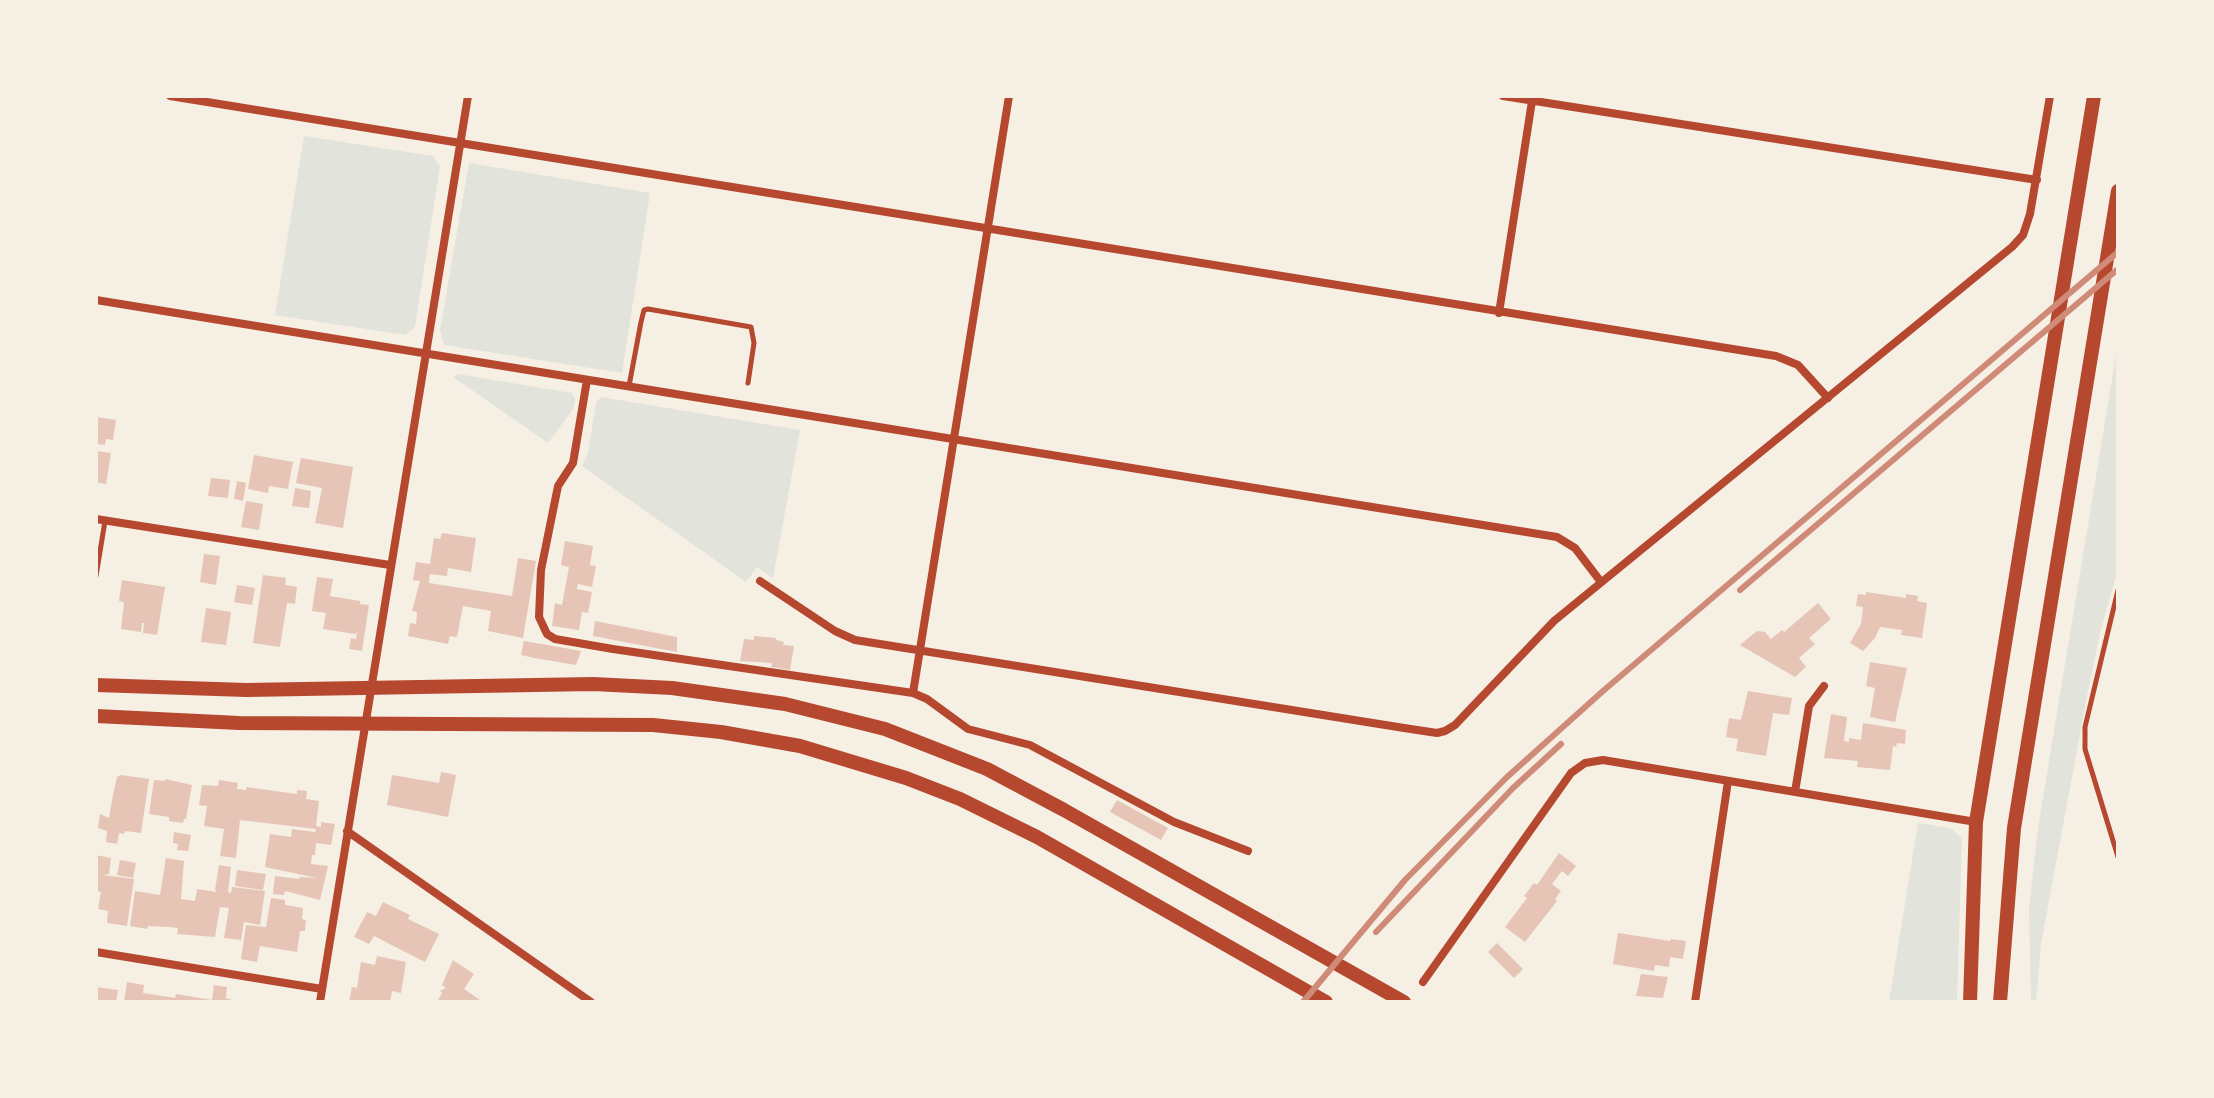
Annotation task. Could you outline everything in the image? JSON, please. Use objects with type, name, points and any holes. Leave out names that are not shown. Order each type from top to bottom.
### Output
[{"type":"main road","points":[[1970,1002],[1976,822],[2094,96]]},
{"type":"main road","points":[[2000,1002],[2014,828],[2118,191]]},
{"type":"main road","points":[[96,685],[370,690],[593,684],[685,690],[785,704],[885,729],[987,769],[1404,1002]]},
{"type":"main road","points":[[96,716],[239,723],[653,725],[721,732],[800,746],[891,773],[960,799],[1037,837],[1326,1002]]},
{"type":"street","points":[[170,96],[1776,356],[1798,365],[1828,398]]},
{"type":"street","points":[[320,1002],[468,96]]},
{"type":"street","points":[[913,693],[1009,96]]},
{"type":"street","points":[[1503,96],[2037,180]]},
{"type":"street","points":[[760,581],[844,636],[1437,733],[1455,725],[1554,621],[2012,247],[2027,226],[2050,96]]},
{"type":"street","points":[[1499,313],[1532,101]]},
{"type":"street","points":[[96,300],[1557,537],[1575,548],[1601,582]]},
{"type":"street","points":[[587,380],[573,463],[558,486],[541,570],[539,617],[547,634],[555,639],[613,649],[913,693],[927,699],[968,729],[1030,745],[1174,822],[1248,851]]},
{"type":"street","points":[[100,520],[390,565]]},
{"type":"street","points":[[1795,792],[1809,706],[1824,686]]},
{"type":"street","points":[[1423,982],[1577,767],[1603,760],[1976,822]]},
{"type":"street","points":[[1695,1002],[1728,781]]},
{"type":"street","points":[[347,831],[591,1002]]},
{"type":"street","points":[[96,952],[322,989]]},
{"type":"lane","points":[[629,387],[641,322],[644,310],[648,309],[751,327],[754,343],[748,383]]},
{"type":"lane","points":[[96,576],[100,520]]},
{"type":"lane","points":[[2118,590],[2085,727],[2085,749],[2118,857]]},
{"type":"lane","points":[[2113,607],[2118,616]]},
{"type":"shaded area","points":[[304,136],[433,156],[440,166],[415,327],[405,335],[275,315]]},
{"type":"shaded area","points":[[469,163],[650,193],[622,373],[444,345],[440,330]]},
{"type":"shaded area","points":[[2118,343],[2118,570],[2101,629],[2087,696],[2041,944],[2036,1002],[2031,1002],[2029,907],[2038,828]]},
{"type":"shaded area","points":[[458,374],[572,393],[575,399],[573,409],[548,443],[453,377]]},
{"type":"shaded area","points":[[601,397],[800,430],[773,578],[757,567],[746,582],[582,466],[588,453],[596,402]]},
{"type":"shaded area","points":[[1918,823],[1950,828],[1962,838],[1957,1002],[1889,1002]]},
{"type":"building","points":[[96,417],[116,420],[113,440],[106,439],[105,445],[96,444]]},
{"type":"building","points":[[96,451],[111,453],[106,484],[96,482]]},
{"type":"building","points":[[254,455],[293,462],[288,489],[269,486],[268,493],[248,489]]},
{"type":"building","points":[[301,458],[353,467],[343,528],[315,523],[322,488],[296,483]]},
{"type":"building","points":[[211,478],[230,480],[228,498],[208,496]]},
{"type":"building","points":[[237,481],[246,483],[243,501],[234,499]]},
{"type":"building","points":[[295,488],[311,491],[309,508],[292,506]]},
{"type":"building","points":[[246,501],[263,504],[259,530],[241,527]]},
{"type":"building","points":[[442,533],[476,538],[471,572],[448,568],[447,576],[430,574],[429,583],[512,596],[518,558],[536,561],[523,638],[488,631],[491,611],[463,606],[457,637],[450,636],[448,644],[408,636],[410,623],[416,624],[417,612],[412,611],[420,581],[413,580],[416,562],[430,564],[434,538],[440,539]]},
{"type":"building","points":[[565,541],[593,546],[590,565],[596,566],[592,587],[578,584],[577,589],[592,592],[588,613],[582,612],[579,630],[552,626],[555,603],[562,605],[569,567],[561,565]]},
{"type":"building","points":[[204,554],[220,556],[216,585],[200,582]]},
{"type":"building","points":[[263,575],[286,578],[285,585],[297,587],[295,604],[287,603],[280,647],[253,643]]},
{"type":"building","points":[[317,577],[333,579],[330,596],[369,605],[362,651],[349,649],[351,638],[356,639],[357,632],[323,629],[326,613],[312,611]]},
{"type":"building","points":[[122,580],[165,587],[157,635],[143,633],[144,623],[141,632],[121,629],[124,602],[119,601]]},
{"type":"building","points":[[237,585],[255,588],[252,605],[234,602]]},
{"type":"building","points":[[1866,592],[1906,598],[1906,594],[1918,596],[1917,601],[1927,603],[1922,638],[1901,635],[1902,630],[1880,627],[1863,651],[1850,643],[1861,624],[1863,607],[1856,606],[1858,594],[1866,595]]},
{"type":"building","points":[[1818,603],[1831,619],[1809,638],[1815,644],[1799,658],[1806,667],[1795,677],[1740,645],[1757,631],[1765,632],[1771,639],[1782,630],[1784,632]]},
{"type":"building","points":[[206,608],[231,612],[226,645],[201,642]]},
{"type":"building","points":[[595,621],[677,637],[677,652],[593,636]]},
{"type":"building","points":[[754,636],[776,638],[784,642],[783,645],[794,646],[790,670],[771,667],[772,663],[740,661],[744,639],[754,640]]},
{"type":"building","points":[[524,641],[581,651],[576,665],[534,658],[521,655]]},
{"type":"building","points":[[1870,662],[1907,668],[1895,722],[1870,717],[1875,688],[1866,686]]},
{"type":"building","points":[[1748,691],[1792,698],[1789,715],[1773,713],[1766,756],[1736,751],[1738,739],[1726,737],[1729,718],[1741,720]]},
{"type":"building","points":[[1831,714],[1847,717],[1844,741],[1849,742],[1849,738],[1861,740],[1863,723],[1906,730],[1905,744],[1893,746],[1890,770],[1857,767],[1858,761],[1824,758]]},
{"type":"building","points":[[441,772],[456,775],[448,817],[387,805],[392,775],[439,783]]},
{"type":"building","points":[[117,777],[149,779],[141,833],[119,833],[117,844],[106,842],[107,831],[98,828],[100,814],[109,818]]},
{"type":"building","points":[[165,779],[192,785],[183,823],[149,814],[154,780]]},
{"type":"building","points":[[219,780],[238,783],[237,789],[246,790],[246,787],[297,794],[297,790],[307,791],[306,799],[319,801],[316,826],[321,827],[321,822],[335,824],[331,845],[316,843],[315,855],[312,855],[311,864],[328,866],[320,900],[285,891],[284,895],[273,894],[275,876],[317,878],[265,867],[270,834],[291,837],[292,829],[315,832],[316,829],[240,820],[236,858],[220,856],[224,829],[204,826],[207,806],[199,805],[202,785],[218,786]]},
{"type":"building","points":[[1117,800],[1168,828],[1161,840],[1110,812]]},
{"type":"building","points":[[174,832],[191,835],[188,851],[177,850],[178,844],[173,843]]},
{"type":"building","points":[[1559,853],[1576,866],[1568,876],[1562,871],[1552,884],[1561,891],[1555,899],[1557,901],[1525,942],[1505,927],[1527,898],[1524,896],[1534,883],[1537,885]]},
{"type":"building","points":[[96,855],[111,858],[109,874],[103,875],[134,879],[127,926],[107,923],[108,911],[98,909],[101,892],[96,891]]},
{"type":"building","points":[[166,858],[184,861],[181,899],[195,901],[197,889],[217,892],[219,865],[231,867],[228,892],[231,893],[232,887],[265,891],[260,925],[244,922],[241,940],[224,938],[229,908],[220,907],[215,937],[177,934],[178,928],[130,926],[135,891],[160,895]]},
{"type":"building","points":[[120,860],[136,863],[133,878],[117,875]]},
{"type":"building","points":[[237,870],[266,874],[263,890],[235,886]]},
{"type":"building","points":[[271,898],[285,900],[285,905],[303,908],[305,931],[300,931],[297,952],[260,946],[257,962],[241,959],[246,925],[266,927]]},
{"type":"building","points":[[383,902],[439,934],[425,962],[374,936],[369,944],[354,937],[367,912],[376,916]]},
{"type":"building","points":[[1618,933],[1686,941],[1683,959],[1670,957],[1669,967],[1655,965],[1654,971],[1613,964]]},
{"type":"building","points":[[1497,943],[1523,969],[1514,978],[1488,952]]},
{"type":"building","points":[[377,956],[406,962],[401,993],[392,991],[390,1002],[349,1002],[352,987],[357,988],[361,962],[375,965]]},
{"type":"building","points":[[453,960],[474,974],[464,989],[483,1002],[437,1002],[442,993],[440,991],[446,988],[442,985]]},
{"type":"building","points":[[1641,974],[1668,977],[1663,998],[1636,996]]},
{"type":"building","points":[[127,982],[144,985],[143,993],[212,1000],[214,985],[227,987],[226,998],[239,1002],[124,1002]]},
{"type":"building","points":[[96,987],[118,990],[116,1002],[96,1002]]},
{"type":"railway","points":[[1303,1002],[1405,880],[1506,778],[1603,691],[2118,252]]},
{"type":"railway","points":[[1740,590],[2118,269]]},
{"type":"railway","points":[[1376,932],[1513,788],[1561,744]]}]
